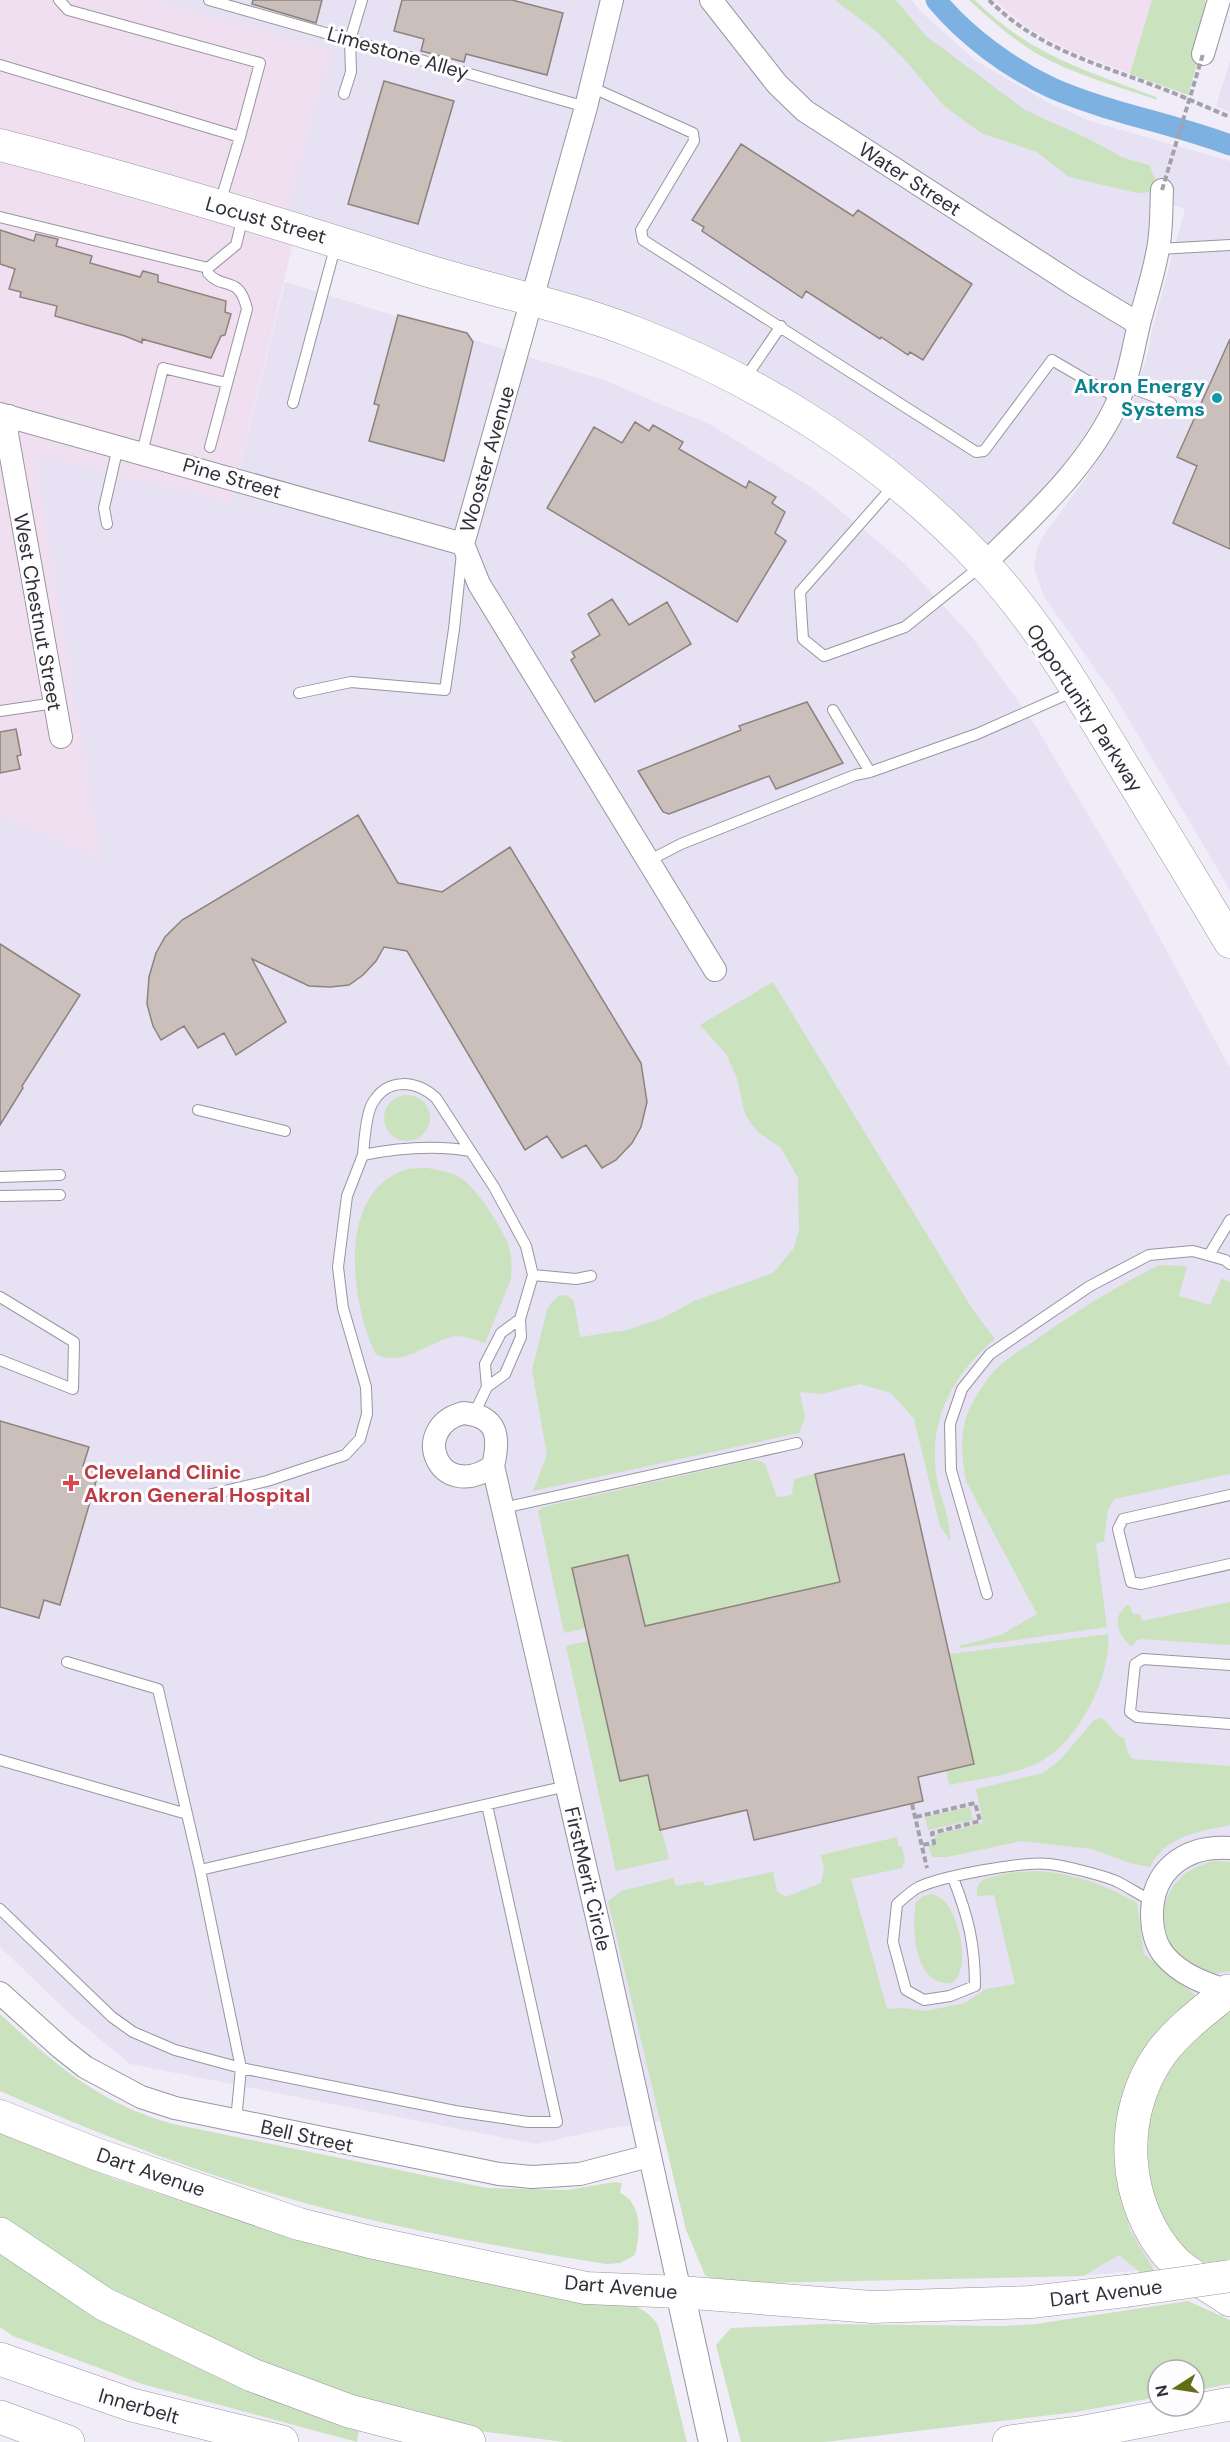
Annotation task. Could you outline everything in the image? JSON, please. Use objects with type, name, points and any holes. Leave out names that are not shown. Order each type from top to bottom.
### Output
[{"type":"highway","points":[[1229,1990],[1173,2038],[1148,2074],[1132,2127],[1130,2160],[1136,2191],[1144,2214],[1156,2236],[1174,2261],[1230,2300]]},
{"type":"highway","points":[[0,2234],[104,2304],[252,2374],[349,2411],[470,2442]]},
{"type":"highway","name":"Innerbelt","points":[[0,2359],[132,2405],[282,2442]]},
{"type":"highway","points":[[1009,2442],[1085,2432],[1230,2404]]},
{"type":"highway","points":[[0,2417],[68,2442]]},
{"type":"main road","name":"Locust Street","points":[[0,145],[83,166],[531,300]]},
{"type":"main road","name":"Opportunity Parkway","points":[[531,300],[635,333],[742,383],[810,421],[896,482],[941,521],[984,564],[1035,628],[1077,690],[1230,942]]},
{"type":"main road","name":"Dart Avenue","points":[[0,2116],[96,2154],[309,2226],[370,2242],[586,2288],[680,2292],[872,2307],[1031,2302],[1230,2276]]},
{"type":"street","name":"Wooster Avenue","points":[[612,0],[588,97],[463,544],[479,584],[715,970]]},
{"type":"street","name":"Water Street","points":[[711,0],[777,84],[806,111],[1076,286],[1139,324]]},
{"type":"street","points":[[1203,54],[1219,0]]},
{"type":"street","points":[[984,564],[1051,499],[1110,418],[1122,392],[1133,356],[1159,249],[1162,190]]},
{"type":"street","name":"Pine Street","points":[[5,415],[463,544]]},
{"type":"street","name":"West Chestnut Street","points":[[5,415],[61,737]]},
{"type":"street","points":[[474,1414],[463,1413],[453,1416],[437,1430],[434,1451],[444,1469],[463,1478],[474,1477],[493,1466]]},
{"type":"street","name":"FirstMerit Circle","points":[[474,1414],[484,1418],[492,1426],[496,1435],[498,1446],[493,1466],[680,2292]]},
{"type":"street","points":[[1229,1990],[1199,1982],[1179,1969],[1164,1955],[1158,1945],[1152,1925],[1152,1901],[1156,1885],[1166,1870],[1179,1859],[1215,1847],[1230,1848]]},
{"type":"street","name":"Bell Street","points":[[0,1992],[85,2067],[122,2089],[175,2108],[499,2174],[532,2177],[580,2174],[649,2156]]},
{"type":"street","points":[[680,2292],[713,2442]]},
{"type":"lane","points":[[58,0],[68,10],[260,63],[240,137],[232,210],[236,245],[208,268]]},
{"type":"lane","name":"Limestone Alley","points":[[209,0],[350,40],[588,97],[693,134],[694,141],[641,230],[643,240],[781,327]]},
{"type":"lane","points":[[344,94],[351,72],[350,40],[362,0]]},
{"type":"lane","points":[[0,65],[240,137]]},
{"type":"lane","points":[[0,217],[208,268]]},
{"type":"lane","points":[[293,403],[337,241]]},
{"type":"lane","points":[[1159,249],[1230,245]]},
{"type":"lane","points":[[208,268],[208,273],[212,278],[234,285],[239,290],[247,309],[210,447]]},
{"type":"lane","points":[[742,383],[781,327],[976,452],[984,451],[1052,360],[1122,392],[1171,403]]},
{"type":"lane","points":[[142,453],[163,368],[227,383]]},
{"type":"lane","points":[[107,524],[104,508],[118,447]]},
{"type":"lane","points":[[896,482],[800,592],[803,639],[824,656],[905,627],[984,564]]},
{"type":"lane","points":[[299,693],[351,682],[445,690],[463,544]]},
{"type":"lane","points":[[648,861],[681,844],[855,775],[870,772],[977,734],[1077,690]]},
{"type":"lane","points":[[0,711],[55,703]]},
{"type":"lane","points":[[833,710],[870,772]]},
{"type":"lane","points":[[195,1498],[267,1481],[345,1455],[360,1438],[367,1414],[366,1387],[344,1308],[338,1267],[347,1196],[363,1155],[371,1104],[386,1088],[396,1084],[425,1088],[436,1098],[494,1187],[526,1246],[533,1275],[520,1319],[521,1337],[505,1374],[487,1387],[474,1414]]},
{"type":"lane","points":[[198,1110],[285,1131]]},
{"type":"lane","points":[[363,1155],[406,1149],[446,1147],[470,1151]]},
{"type":"lane","points":[[0,1177],[60,1175]]},
{"type":"lane","points":[[0,1196],[60,1195]]},
{"type":"lane","points":[[1209,1255],[1230,1220]]},
{"type":"lane","points":[[987,1593],[951,1470],[950,1424],[962,1389],[990,1354],[1090,1286],[1149,1255],[1193,1251],[1225,1260],[1230,1264]]},
{"type":"lane","points":[[533,1275],[576,1279],[591,1276]]},
{"type":"lane","points":[[0,1297],[74,1341],[73,1389],[0,1360]]},
{"type":"lane","points":[[487,1387],[485,1364],[501,1333],[520,1319]]},
{"type":"lane","points":[[503,1508],[797,1443]]},
{"type":"lane","points":[[1230,1495],[1123,1519],[1118,1529],[1131,1582],[1141,1584],[1230,1564]]},
{"type":"lane","points":[[1230,1665],[1143,1659],[1135,1664],[1130,1712],[1137,1717],[1230,1724]]},
{"type":"lane","points":[[67,1662],[158,1689],[200,1870],[241,2068],[236,2121]]},
{"type":"lane","points":[[0,1760],[187,1814]]},
{"type":"lane","points":[[200,1870],[567,1786]]},
{"type":"lane","points":[[0,1909],[111,2017],[133,2032],[175,2050],[241,2068],[455,2111],[528,2122],[556,2122],[487,1805]]},
{"type":"lane","points":[[953,1878],[969,1917],[975,1962],[975,1986],[950,1996],[924,2000],[906,1990],[893,1942],[897,1904],[918,1887],[953,1878],[1005,1866],[1048,1864],[1114,1880],[1152,1901]]},
{"type":"path","points":[[988,0],[1033,36],[1059,51],[1158,87],[1230,117]]},
{"type":"path","points":[[1162,190],[1203,54]]},
{"type":"path","points":[[915,1817],[975,1803],[978,1812],[980,1821],[932,1833],[934,1842],[922,1845]]},
{"type":"path","points":[[912,1804],[931,1884]]},
{"type":"shaded area","points":[[0,0],[148,0],[333,49],[286,215],[0,139]]},
{"type":"shaded area","points":[[148,0],[912,0],[920,11],[976,61],[1047,102],[1090,121],[1230,161],[1230,890],[1116,698],[1044,597],[1034,568],[1037,548],[1045,533],[1086,478],[1133,398],[1149,350],[1151,334],[1185,209],[1156,200],[1135,303],[1129,307],[1131,327],[1121,380],[1082,452],[984,554],[761,385],[286,215],[332,49]]},
{"type":"shaded area","points":[[994,0],[1205,0],[1206,10],[1188,95],[1068,50],[1028,28]]},
{"type":"shaded area","points":[[1230,61],[1230,112],[1216,106]]},
{"type":"shaded area","points":[[0,156],[295,235],[231,503],[35,455],[102,860],[0,815]]},
{"type":"shaded area","points":[[285,282],[604,380],[711,425],[814,489],[904,563],[972,637],[1035,725],[1144,909],[1230,1068],[1230,1987],[1170,2267],[1083,2276],[705,2275],[685,2118],[610,2128],[536,2144],[130,2064],[72,2016],[0,1947],[0,815],[101,859],[35,454],[231,503]]},
{"type":"green space","points":[[835,0],[896,0],[926,36],[1025,110],[1089,139],[1124,158],[1149,165],[1158,185],[1152,192],[1137,193],[1069,177],[1037,152],[981,133],[943,105],[906,61],[877,32]]},
{"type":"green space","points":[[969,0],[975,0],[1016,35],[1038,48],[1082,69],[1156,97],[1157,100],[1082,74],[1039,55],[1011,36]]},
{"type":"green space","points":[[1152,0],[1205,0],[1209,23],[1188,95],[1130,74]]},
{"type":"green space","points":[[773,982],[973,1310],[995,1339],[980,1352],[956,1382],[941,1415],[936,1434],[936,1473],[949,1524],[950,1541],[940,1526],[914,1419],[891,1393],[860,1384],[821,1394],[800,1392],[805,1418],[799,1433],[533,1491],[547,1455],[532,1370],[547,1310],[551,1303],[559,1296],[567,1295],[574,1301],[580,1337],[627,1330],[663,1318],[694,1301],[773,1273],[794,1248],[799,1230],[798,1178],[781,1148],[758,1132],[750,1122],[744,1111],[737,1078],[726,1054],[700,1025]]},
{"type":"green space","points":[[407,1095],[423,1102],[430,1118],[423,1134],[407,1141],[391,1134],[384,1118],[391,1102]]},
{"type":"green space","points":[[427,1168],[458,1177],[468,1184],[482,1200],[509,1247],[511,1279],[485,1343],[457,1336],[405,1356],[385,1358],[375,1353],[360,1306],[355,1250],[359,1223],[369,1199],[385,1181],[408,1169]]},
{"type":"green space","points":[[1159,1265],[1187,1266],[1179,1296],[1210,1305],[1222,1278],[1230,1282],[1230,1474],[1114,1499],[1108,1510],[1104,1541],[1096,1544],[1107,1627],[960,1648],[959,1646],[1001,1635],[1037,1614],[966,1481],[962,1442],[966,1418],[971,1406],[994,1371],[1008,1359],[1095,1300]]},
{"type":"green space","points":[[751,1460],[765,1464],[777,1497],[792,1494],[794,1479],[815,1474],[840,1582],[645,1626],[628,1555],[572,1568],[585,1628],[564,1633],[538,1511],[543,1507]]},
{"type":"green space","points":[[1230,1602],[1230,1645],[1141,1639],[1136,1641],[1132,1647],[1118,1627],[1121,1611],[1129,1605],[1133,1614],[1140,1614],[1142,1621]]},
{"type":"green space","points":[[1108,1634],[1105,1668],[1099,1687],[1080,1722],[1056,1751],[1043,1760],[1022,1769],[949,1785],[946,1770],[974,1764],[950,1654]]},
{"type":"green space","points":[[588,1641],[620,1781],[648,1775],[669,1859],[616,1871],[566,1646]]},
{"type":"green space","points":[[1101,1718],[1124,1738],[1128,1753],[1133,1759],[1230,1766],[1230,1825],[1195,1833],[1174,1841],[1157,1856],[1150,1867],[1130,1863],[1092,1849],[1021,1841],[947,1857],[932,1857],[928,1845],[935,1843],[937,1834],[983,1823],[976,1789],[1043,1773],[1059,1761],[1094,1720]]},
{"type":"green space","points":[[970,1807],[973,1820],[928,1830],[925,1817]]},
{"type":"green space","points":[[897,1837],[905,1860],[902,1868],[851,1879],[887,2009],[925,2011],[946,2007],[965,2003],[986,1989],[1015,1984],[994,1895],[977,1896],[977,1887],[988,1878],[1033,1871],[1087,1880],[1137,1903],[1144,1954],[1200,1999],[1150,2053],[1121,2191],[1130,2230],[1158,2277],[1141,2273],[1119,2255],[1083,2276],[721,2284],[705,2275],[686,2230],[608,1901],[621,1891],[673,1878],[676,1886],[703,1881],[705,1886],[773,1872],[777,1891],[786,1897],[821,1883],[824,1869],[821,1855]]},
{"type":"green space","points":[[1214,1861],[1230,1862],[1230,1971],[1207,1972],[1188,1964],[1174,1950],[1166,1931],[1164,1910],[1171,1890],[1187,1872]]},
{"type":"green space","points":[[931,1894],[942,1899],[952,1912],[962,1945],[961,1967],[952,1983],[939,1982],[930,1976],[918,1954],[914,1926],[916,1902]]},
{"type":"green space","points":[[1230,2005],[1230,2260],[1191,2264],[1157,2221],[1141,2145],[1163,2061]]},
{"type":"green space","points":[[0,2014],[79,2080],[122,2105],[173,2124],[487,2188],[567,2190],[615,2182],[622,2183],[620,2193],[633,2204],[638,2220],[635,2255],[620,2263],[606,2264],[399,2226],[277,2195],[137,2148],[0,2091]]},
{"type":"green space","points":[[0,2132],[115,2179],[285,2236],[638,2308],[652,2317],[658,2325],[687,2442],[564,2442],[465,2429],[343,2397],[161,2323],[0,2221]]},
{"type":"green space","points":[[0,2251],[360,2423],[357,2442],[142,2384],[13,2336],[0,2327]]},
{"type":"green space","points":[[1188,2301],[1230,2320],[1230,2384],[1206,2389],[1206,2358],[1146,2358],[1146,2399],[1076,2412],[824,2442],[741,2442],[716,2345],[731,2328],[824,2324],[1003,2326],[1036,2324]]},
{"type":"building","points":[[253,0],[322,0],[316,23],[252,4]]},
{"type":"building","points":[[402,0],[512,0],[563,13],[547,75],[466,54],[464,62],[421,51],[424,39],[394,31]]},
{"type":"building","points":[[384,81],[454,101],[418,224],[348,204]]},
{"type":"building","points":[[741,144],[853,216],[858,210],[972,284],[923,360],[910,352],[908,355],[881,337],[880,339],[806,291],[802,298],[702,231],[704,227],[692,220]]},
{"type":"building","points":[[0,230],[34,241],[36,234],[58,239],[56,246],[92,256],[90,263],[140,277],[143,271],[158,275],[158,282],[226,301],[225,312],[231,314],[225,335],[221,336],[211,358],[142,339],[142,343],[55,316],[57,306],[20,297],[21,292],[9,289],[15,269],[0,264]]},
{"type":"building","points":[[398,315],[467,333],[473,342],[444,461],[369,441],[379,405],[374,404]]},
{"type":"building","name":"Akron Energy Systems","points":[[1230,339],[1230,549],[1173,523],[1197,466],[1177,457]]},
{"type":"building","points":[[635,422],[649,431],[653,425],[683,442],[679,449],[746,488],[749,481],[776,497],[772,503],[785,512],[775,533],[786,541],[737,622],[547,508],[594,427],[622,443]]},
{"type":"building","points":[[612,599],[629,625],[667,602],[691,644],[595,702],[571,660],[575,657],[572,652],[600,635],[588,614]]},
{"type":"building","points":[[807,702],[843,763],[776,789],[769,776],[669,814],[663,812],[638,771],[741,730],[739,726]]},
{"type":"building","points":[[16,729],[21,755],[17,756],[20,769],[0,773],[0,732]]},
{"type":"building","points":[[358,815],[398,883],[442,892],[510,847],[641,1063],[647,1102],[641,1127],[632,1143],[616,1160],[602,1168],[586,1145],[562,1158],[547,1136],[525,1150],[407,951],[384,947],[376,961],[363,975],[349,985],[330,987],[309,986],[252,959],[286,1022],[236,1055],[224,1033],[198,1048],[184,1026],[161,1040],[153,1026],[147,1004],[149,977],[156,953],[165,937],[182,920]]},
{"type":"building","points":[[0,944],[80,995],[0,1125]]},
{"type":"building","points":[[0,1421],[89,1447],[83,1466],[99,1471],[60,1605],[44,1600],[39,1618],[0,1607]]},
{"type":"building","points":[[904,1454],[974,1764],[918,1777],[923,1801],[754,1840],[747,1810],[660,1830],[648,1775],[620,1781],[572,1568],[628,1555],[645,1626],[840,1582],[815,1474]]},
{"type":"waterway","points":[[936,0],[989,50],[1020,71],[1052,88],[1074,97],[1230,145]]},
{"type":"place","name":"Akron Energy Systems","points":[[1217,398]]},
{"type":"place","name":"Cleveland Clinic Akron General Hospital","points":[[71,1483]]}]
